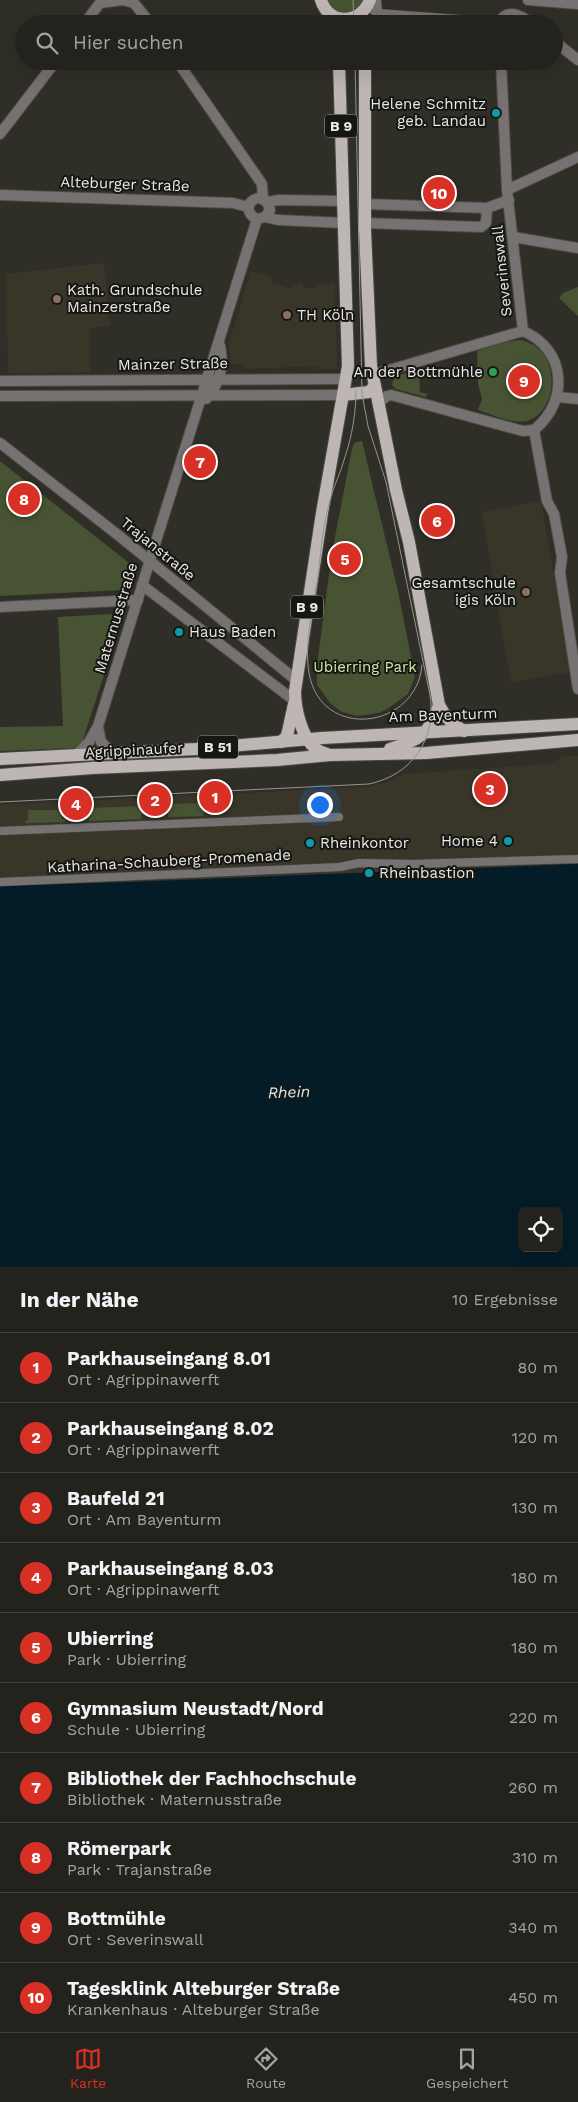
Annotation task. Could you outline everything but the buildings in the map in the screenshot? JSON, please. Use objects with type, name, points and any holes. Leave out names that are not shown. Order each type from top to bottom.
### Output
[{"type":"main road","points":[[321,0],[330,15]]},
{"type":"main road","points":[[358,15],[369,8]]},
{"type":"main road","name":"B 9","points":[[281,742],[287,736],[295,701],[296,680],[348,359],[339,70]]},
{"type":"main road","name":"B 9","points":[[365,70],[365,223],[368,339],[373,380],[409,542],[439,705],[449,720],[456,727],[464,731]]},
{"type":"main road","points":[[343,395],[369,392],[373,380]]},
{"type":"main road","name":"B 9","points":[[295,701],[299,718],[309,739],[319,751],[330,755]]},
{"type":"main road","points":[[377,754],[411,743],[432,723],[439,705]]},
{"type":"main road","name":"Am Bayenturm","points":[[309,739],[578,724]]},
{"type":"main road","points":[[545,726],[541,731],[541,735],[542,739],[547,742]]},
{"type":"main road","points":[[464,731],[458,743],[464,749]]},
{"type":"main road","name":"Agrippinaufer","points":[[0,759],[76,756],[309,739]]},
{"type":"main road","points":[[330,755],[426,753],[578,740]]},
{"type":"main road","name":"Agrippinaufer","points":[[0,775],[92,768],[277,760],[330,755]]},
{"type":"main road","points":[[34,773],[42,766],[42,760],[39,758]]},
{"type":"street","points":[[91,15],[100,3],[122,0],[134,3],[144,15]]},
{"type":"street","points":[[528,0],[578,4]]},
{"type":"street","points":[[563,48],[578,60]]},
{"type":"street","points":[[0,134],[49,70]]},
{"type":"street","points":[[183,70],[262,184],[265,200],[270,210],[261,218]]},
{"type":"street","name":"Severinswall","points":[[501,70],[508,195],[523,331],[545,344],[553,357],[558,372],[557,397],[549,416],[534,430]]},
{"type":"street","points":[[365,204],[487,208],[578,157]]},
{"type":"street","name":"Alteburger Straße","points":[[0,195],[233,203],[248,206]]},
{"type":"street","points":[[343,202],[265,200],[256,198],[248,206],[250,215],[261,218],[344,223]]},
{"type":"street","points":[[365,223],[481,227],[486,223],[487,208]]},
{"type":"street","name":"Maternusstraße","points":[[76,756],[89,742],[98,726],[149,562],[204,399],[222,358],[219,345],[261,218]]},
{"type":"street","points":[[513,237],[578,248]]},
{"type":"street","points":[[373,380],[523,331]]},
{"type":"street","name":"Mainzer Straße","points":[[0,381],[346,378]]},
{"type":"street","points":[[0,396],[204,399],[343,395]]},
{"type":"street","points":[[378,404],[391,395],[523,431],[534,430],[547,501],[554,514],[562,557],[560,573],[574,631],[578,689]]},
{"type":"street","points":[[557,397],[578,399]]},
{"type":"street","name":"Trajanstraße","points":[[0,443],[296,680]]},
{"type":"street","points":[[142,586],[295,701]]},
{"type":"street","points":[[0,607],[138,600]]},
{"type":"street","points":[[98,726],[101,742],[113,753]]},
{"type":"street","points":[[0,831],[339,817]]},
{"type":"street","name":"Katharina-Schauberg-Promenade","points":[[0,882],[340,867],[359,863],[412,864],[569,855],[578,859]]},
{"type":"shaded area","name":"Kath. Grundschule Mainzerstraße","points":[[104,263],[110,326],[89,328],[90,372],[8,373],[6,274]]},
{"type":"shaded area","name":"TH Köln","points":[[251,271],[272,278],[271,282],[288,288],[293,288],[293,285],[302,284],[303,288],[316,288],[316,284],[335,283],[337,369],[318,370],[318,366],[245,369],[245,364],[231,364],[229,343]]},
{"type":"shaded area","name":"Gesamtschule igis Köln","points":[[541,501],[570,672],[511,682],[482,512]]},
{"type":"shaded area","points":[[565,756],[578,756],[578,864],[0,886],[0,805],[368,787],[391,781],[403,774],[549,764]]},
{"type":"green space","points":[[327,0],[365,0],[360,8],[345,14],[334,10]]},
{"type":"green space","points":[[578,287],[578,316],[559,298],[563,293]]},
{"type":"green space","points":[[520,340],[534,345],[544,355],[550,367],[552,380],[550,394],[545,406],[538,415],[521,422],[478,410],[482,399],[478,384],[477,351],[505,342]]},
{"type":"green space","points":[[425,367],[426,370],[419,373],[420,392],[427,394],[426,397],[396,389],[392,385],[394,377]]},
{"type":"green space","name":"Ubierring Park","points":[[362,441],[398,591],[415,677],[408,694],[387,709],[379,713],[357,716],[342,712],[331,704],[317,685],[317,665],[332,552],[352,449],[354,443]]},
{"type":"green space","points":[[0,461],[129,563],[133,571],[130,584],[123,590],[0,596]]},
{"type":"green space","points":[[109,614],[117,617],[120,625],[83,740],[78,748],[0,751],[0,727],[63,726],[58,617]]},
{"type":"green space","points":[[203,803],[204,816],[168,817],[168,804]]},
{"type":"green space","points":[[141,806],[142,819],[89,821],[88,808]]},
{"type":"green space","points":[[28,810],[62,810],[62,819],[65,819],[65,822],[25,823],[28,820]]},
{"type":"water","name":"Rhein","points":[[578,864],[578,1267],[0,1267],[0,886]]},
{"type":"tram line","points":[[353,0],[354,15]]},
{"type":"tram line","points":[[0,802],[369,784],[398,772],[418,753],[425,740],[431,711],[430,695],[386,482],[368,426],[362,394],[355,70]]},
{"type":"tram line","points":[[356,390],[350,441],[332,494],[324,528],[308,637],[309,673],[317,695],[331,710],[349,718],[368,719],[387,714],[404,703],[416,687],[422,665]]},
{"type":"place","name":"Helene Schmitz geb. Landau","points":[[496,113]]},
{"type":"place","name":"Tagesklink Alteburger Straße","points":[[439,193]]},
{"type":"place","name":"Kath. Grundschule Mainzerstraße","points":[[57,299]]},
{"type":"place","name":"TH Köln","points":[[287,315]]},
{"type":"place","name":"An der Bottmühle","points":[[493,372]]},
{"type":"place","name":"Bottmühle","points":[[524,381]]},
{"type":"place","name":"Bibliothek der Fachhochschule","points":[[200,462]]},
{"type":"place","name":"Römerpark","points":[[24,499]]},
{"type":"place","name":"Gymnasium Neustadt/Nord","points":[[437,521]]},
{"type":"place","name":"Ubierring","points":[[345,559]]},
{"type":"place","name":"Gesamtschule igis Köln","points":[[526,592]]},
{"type":"place","name":"Haus Baden","points":[[179,632]]},
{"type":"place","name":"Baufeld 21","points":[[490,789]]},
{"type":"place","name":"Parkhauseingang 8.01","points":[[215,797]]},
{"type":"place","name":"Parkhauseingang 8.02","points":[[155,800]]},
{"type":"place","name":"Parkhauseingang 8.03","points":[[76,804]]},
{"type":"place","name":"Home 4","points":[[508,841]]},
{"type":"place","name":"Rheinkontor","points":[[310,843]]},
{"type":"place","name":"Rheinbastion","points":[[369,873]]}]
